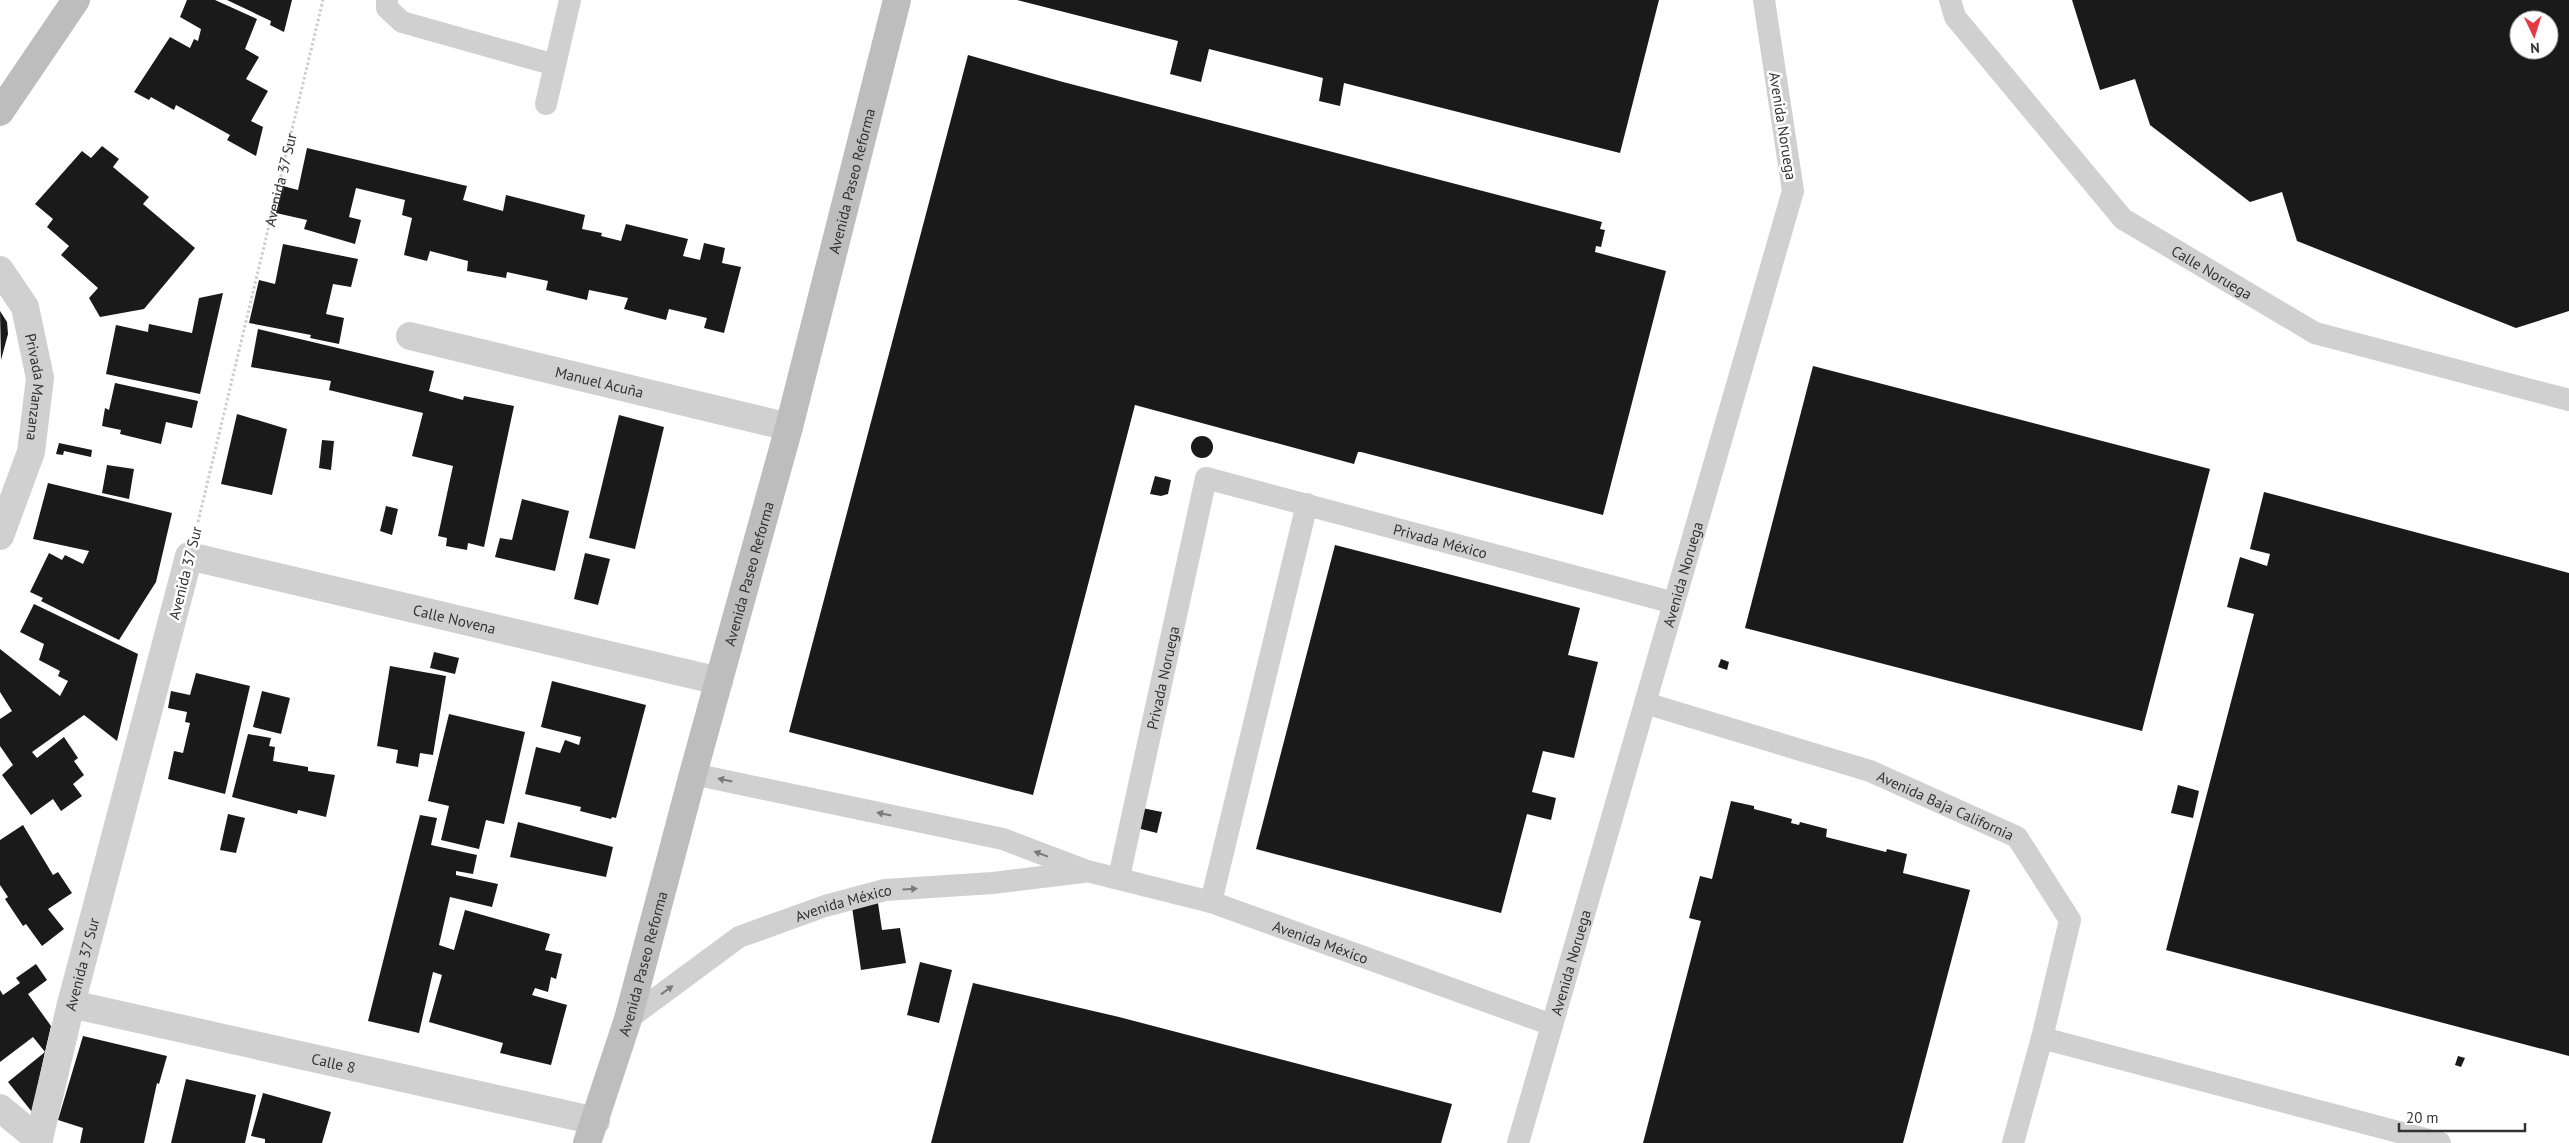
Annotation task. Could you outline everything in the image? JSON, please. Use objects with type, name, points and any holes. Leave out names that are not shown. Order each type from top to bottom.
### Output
[{"type":"main road","points":[[0,112],[76,0]]},
{"type":"main road","name":"Avenida Paseo Reforma","points":[[592,1132],[628,1018],[789,427],[897,0]]},
{"type":"street","name":"Privada Manzana","points":[[0,270],[26,307],[40,378],[32,452],[0,536]]},
{"type":"street","name":"Manuel Acuña","points":[[410,336],[789,427]]},
{"type":"street","name":"Calle Novena","points":[[190,556],[719,681]]},
{"type":"street","name":"Avenida 37 Sur","points":[[38,1141],[71,1004],[190,556]]},
{"type":"street","name":"Calle 8","points":[[71,1004],[592,1132]]},
{"type":"street","points":[[0,1108],[38,1141]]},
{"type":"lane","points":[[387,0],[387,8],[402,22],[555,65]]},
{"type":"lane","points":[[546,104],[570,0]]},
{"type":"lane","name":"Avenida Noruega","points":[[1518,1143],[1794,190],[1764,0]]},
{"type":"lane","name":"Calle Noruega","points":[[1950,0],[1955,17],[2122,219],[2315,333],[2569,400]]},
{"type":"lane","name":"Privada México","points":[[1206,478],[1674,603]]},
{"type":"lane","name":"Privada Noruega","points":[[1119,877],[1206,478]]},
{"type":"lane","points":[[1211,902],[1307,504]]},
{"type":"lane","name":"Avenida Baja California","points":[[1645,703],[1870,771],[2017,837],[2070,920],[2042,1038],[2013,1143]]},
{"type":"lane","name":"Avenida México","points":[[693,774],[1003,839],[1087,871],[1119,877],[1211,902],[1552,1025]]},
{"type":"lane","name":"Avenida México","points":[[628,1018],[739,937],[825,906],[885,890],[993,883],[1087,871]]},
{"type":"lane","points":[[2042,1038],[2440,1143]]},
{"type":"path","name":"Avenida 37 Sur","points":[[190,556],[323,0]]},
{"type":"building","points":[[187,0],[215,0],[257,19],[245,49],[259,57],[246,79],[268,91],[251,121],[263,127],[256,156],[227,140],[230,135],[176,105],[174,110],[151,97],[149,100],[134,92],[170,37],[190,48],[194,39],[198,41],[201,29],[180,17]]},
{"type":"building","points":[[227,0],[292,0],[284,32],[270,25],[271,21]]},
{"type":"building","points":[[1017,0],[1659,0],[1620,153],[1344,83],[1340,106],[1319,101],[1323,78],[1209,49],[1201,82],[1170,74],[1178,41]]},
{"type":"building","points":[[2072,0],[2569,0],[2569,311],[2516,328],[2297,241],[2282,192],[2250,202],[2150,125],[2135,79],[2100,90]]},
{"type":"building","points":[[968,55],[1063,82],[1602,222],[1600,229],[1605,230],[1601,247],[1596,246],[1595,252],[1666,271],[1603,515],[1361,452],[1358,452],[1354,464],[1135,405],[1033,795],[789,732]]},
{"type":"building","points":[[102,146],[119,159],[113,167],[149,197],[143,204],[195,248],[144,309],[100,317],[89,298],[98,288],[61,255],[69,246],[47,227],[53,219],[35,204],[82,151],[91,158]]},
{"type":"building","points":[[307,148],[467,186],[463,200],[503,211],[506,195],[585,215],[582,229],[602,233],[601,236],[621,241],[626,224],[688,239],[683,256],[700,260],[704,243],[725,248],[722,263],[741,267],[724,333],[704,328],[707,318],[669,309],[666,320],[624,309],[628,298],[589,290],[587,300],[546,290],[548,281],[507,272],[506,278],[467,271],[468,261],[430,251],[427,261],[404,255],[412,218],[402,215],[405,200],[356,188],[349,217],[361,220],[355,244],[304,229],[307,220],[276,213],[283,186],[298,190]]},
{"type":"building","points":[[283,244],[358,259],[351,287],[333,284],[326,314],[344,318],[339,344],[310,338],[311,335],[249,323],[259,280],[275,284]]},
{"type":"building","points":[[223,293],[200,394],[106,374],[116,325],[148,332],[149,324],[192,333],[199,298]]},
{"type":"building","points":[[0,311],[7,322],[8,334],[1,360]]},
{"type":"building","points":[[258,329],[434,371],[429,391],[463,400],[464,396],[514,406],[484,547],[468,543],[467,550],[446,546],[447,538],[438,536],[453,466],[412,456],[423,413],[329,390],[331,381],[251,367]]},
{"type":"building","points":[[1813,366],[2210,469],[2142,731],[1745,628]]},
{"type":"building","points":[[115,383],[198,401],[192,428],[166,422],[161,444],[120,434],[121,430],[102,426],[105,408],[109,410]]},
{"type":"building","points":[[237,414],[287,429],[272,495],[221,484]]},
{"type":"building","points":[[619,415],[664,427],[635,549],[589,538]]},
{"type":"building","points":[[1202,436],[1210,439],[1213,447],[1210,455],[1202,458],[1194,455],[1191,447],[1194,439]]},
{"type":"building","points":[[322,440],[334,441],[331,470],[319,468]]},
{"type":"building","points":[[59,443],[92,450],[91,457],[64,451],[63,455],[56,454]]},
{"type":"building","points":[[107,465],[134,469],[129,499],[102,493]]},
{"type":"building","points":[[1155,476],[1171,480],[1168,494],[1161,496],[1150,494]]},
{"type":"building","points":[[48,483],[172,513],[156,582],[119,640],[41,601],[43,598],[30,592],[49,553],[62,560],[65,555],[83,564],[89,551],[33,539]]},
{"type":"building","points":[[2264,492],[2569,573],[2569,1056],[2166,950],[2254,614],[2227,607],[2240,557],[2267,566],[2270,554],[2250,549]]},
{"type":"building","points":[[522,499],[569,511],[555,571],[495,557],[500,538],[512,540]]},
{"type":"building","points":[[386,506],[398,509],[392,535],[380,531]]},
{"type":"building","points":[[1335,545],[1580,608],[1568,655],[1598,662],[1574,758],[1543,751],[1532,792],[1556,798],[1551,820],[1527,814],[1501,913],[1256,849]]},
{"type":"building","points":[[585,553],[610,559],[598,605],[574,599]]},
{"type":"building","points":[[34,604],[138,654],[117,741],[84,715],[32,752],[37,758],[64,737],[78,758],[74,761],[84,775],[73,784],[82,796],[61,811],[53,799],[31,815],[2,775],[13,765],[0,746],[0,719],[12,711],[0,692],[0,649],[60,696],[68,681],[58,676],[60,671],[39,660],[44,644],[20,632]]},
{"type":"building","points":[[434,652],[459,658],[455,674],[430,668]]},
{"type":"building","points":[[1721,659],[1729,662],[1727,670],[1718,667]]},
{"type":"building","points":[[390,666],[446,676],[433,755],[420,753],[418,767],[396,763],[398,750],[377,746]]},
{"type":"building","points":[[196,673],[250,686],[225,794],[168,779],[174,751],[183,753],[190,723],[185,722],[187,712],[168,708],[171,691],[190,695]]},
{"type":"building","points":[[552,681],[646,705],[616,818],[612,817],[611,819],[580,811],[581,807],[525,794],[536,747],[560,753],[565,740],[579,745],[581,737],[541,727]]},
{"type":"building","points":[[262,691],[290,698],[281,734],[253,727]]},
{"type":"building","points":[[449,714],[525,732],[504,824],[486,820],[479,849],[441,840],[449,806],[428,801]]},
{"type":"building","points":[[248,734],[271,738],[269,746],[275,747],[273,761],[308,767],[308,771],[335,775],[326,817],[298,810],[297,814],[232,797]]},
{"type":"building","points":[[2178,785],[2199,791],[2193,818],[2171,813]]},
{"type":"building","points":[[1731,801],[1754,806],[1754,809],[1792,819],[1791,823],[1799,825],[1800,822],[1827,829],[1826,837],[1886,852],[1887,849],[1907,854],[1903,873],[1970,890],[1903,1143],[1643,1143],[1701,921],[1689,918],[1700,876],[1712,879]]},
{"type":"building","points":[[1142,808],[1162,812],[1157,833],[1137,828]]},
{"type":"building","points":[[228,814],[245,818],[236,853],[220,850]]},
{"type":"building","points":[[420,815],[437,818],[431,845],[477,855],[473,874],[456,871],[456,875],[498,884],[492,907],[450,897],[439,945],[454,950],[465,910],[550,934],[545,950],[562,954],[556,979],[551,977],[548,992],[535,988],[532,995],[567,1005],[551,1065],[500,1053],[503,1043],[429,1022],[442,975],[433,972],[419,1033],[368,1021]]},
{"type":"building","points":[[518,822],[613,847],[606,877],[510,857]]},
{"type":"building","points":[[23,825],[53,875],[58,872],[72,893],[48,909],[64,929],[42,946],[26,924],[23,926],[5,899],[8,897],[0,885],[0,840]]},
{"type":"building","points":[[878,903],[882,930],[900,928],[906,963],[861,970],[852,907]]},
{"type":"building","points":[[920,962],[952,970],[939,1023],[907,1015]]},
{"type":"building","points":[[36,964],[47,980],[28,994],[51,1026],[45,1052],[33,1037],[0,1062],[0,990],[3,995],[20,983],[16,978]]},
{"type":"building","points":[[973,983],[1119,1017],[1452,1104],[1441,1143],[931,1143]]},
{"type":"building","points":[[83,1036],[167,1056],[159,1084],[157,1083],[144,1143],[80,1143],[83,1128],[58,1120]]},
{"type":"building","points":[[45,1052],[32,1112],[8,1082]]},
{"type":"building","points":[[2458,1056],[2465,1058],[2461,1067],[2455,1065]]},
{"type":"building","points":[[186,1079],[256,1095],[245,1143],[171,1143]]},
{"type":"building","points":[[263,1093],[331,1112],[322,1143],[265,1143],[265,1139],[251,1136]]}]
